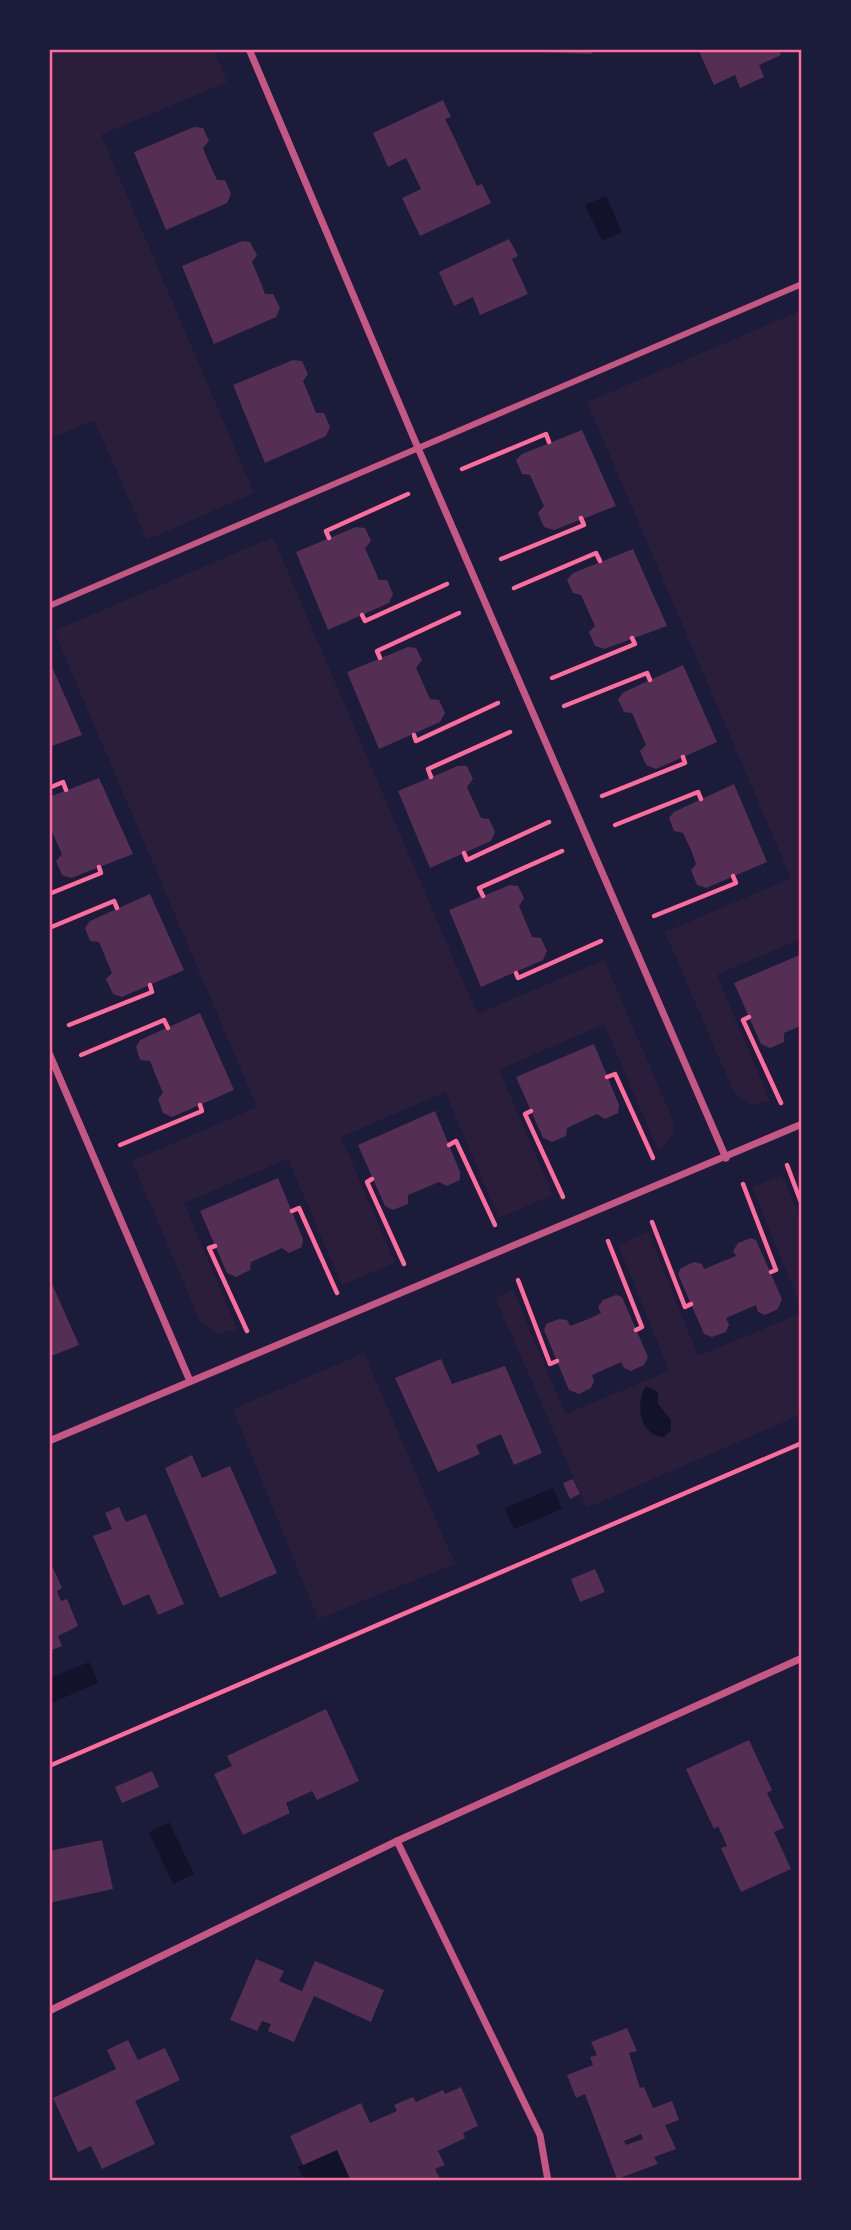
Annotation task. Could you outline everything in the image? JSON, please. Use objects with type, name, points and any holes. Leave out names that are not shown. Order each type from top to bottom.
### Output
[{"type":"street","points":[[249,49],[418,448],[726,1158]]},
{"type":"street","points":[[49,606],[802,284]]},
{"type":"street","points":[[49,1053],[190,1381]]},
{"type":"street","points":[[49,1441],[802,1124]]},
{"type":"street","points":[[49,2011],[397,1841],[802,1658]]},
{"type":"street","points":[[397,1841],[540,2135],[548,2181]]},
{"type":"path","points":[[463,468],[546,434],[549,442]]},
{"type":"path","points":[[329,538],[326,531],[408,494]]},
{"type":"path","points":[[501,559],[584,525],[581,518]]},
{"type":"path","points":[[513,588],[596,553],[600,561]]},
{"type":"path","points":[[362,615],[365,621],[447,584]]},
{"type":"path","points":[[380,658],[377,651],[460,613]]},
{"type":"path","points":[[552,678],[635,644],[632,638]]},
{"type":"path","points":[[564,706],[648,673],[650,680]]},
{"type":"path","points":[[414,735],[416,741],[498,703]]},
{"type":"path","points":[[431,777],[428,769],[510,732]]},
{"type":"path","points":[[603,796],[685,763],[683,757]]},
{"type":"path","points":[[49,788],[63,782],[66,790]]},
{"type":"path","points":[[615,825],[698,792],[701,799]]},
{"type":"path","points":[[464,853],[467,860],[549,822]]},
{"type":"path","points":[[483,896],[479,888],[562,851]]},
{"type":"path","points":[[49,894],[101,873],[99,867]]},
{"type":"path","points":[[654,916],[736,883],[733,876]]},
{"type":"path","points":[[49,928],[114,901],[117,908]]},
{"type":"path","points":[[516,973],[518,978],[601,941]]},
{"type":"path","points":[[69,1025],[152,992],[150,985]]},
{"type":"path","points":[[749,1017],[743,1020],[780,1103]]},
{"type":"path","points":[[81,1055],[164,1020],[168,1028]]},
{"type":"path","points":[[607,1077],[615,1074],[653,1158]]},
{"type":"path","points":[[120,1145],[202,1111],[200,1105]]},
{"type":"path","points":[[531,1111],[525,1114],[563,1197]]},
{"type":"path","points":[[449,1145],[456,1141],[495,1225]]},
{"type":"path","points":[[787,1165],[802,1205]]},
{"type":"path","points":[[372,1179],[367,1182],[404,1264]]},
{"type":"path","points":[[743,1184],[776,1270],[771,1272]]},
{"type":"path","points":[[292,1211],[299,1208],[337,1293]]},
{"type":"path","points":[[652,1222],[684,1307],[691,1304]]},
{"type":"path","points":[[608,1241],[642,1327],[636,1330]]},
{"type":"path","points":[[215,1245],[209,1248],[247,1331]]},
{"type":"path","points":[[518,1280],[550,1364],[557,1361]]},
{"type":"path","points":[[49,1766],[802,1443]]},
{"type":"shaded area","points":[[49,49],[213,49],[227,82],[101,135],[254,493],[147,540],[94,420],[49,439]]},
{"type":"shaded area","points":[[606,196],[622,232],[602,241],[585,205]]},
{"type":"shaded area","points":[[802,310],[802,938],[717,975],[770,1101],[752,1105],[734,1093],[665,932],[791,878],[587,402]]},
{"type":"shaded area","points":[[273,537],[477,1014],[604,960],[673,1120],[674,1131],[664,1148],[658,1150],[604,1024],[499,1070],[553,1195],[499,1218],[445,1092],[341,1137],[395,1263],[342,1285],[288,1159],[184,1203],[237,1329],[218,1334],[200,1321],[132,1161],[257,1107],[54,631]]},
{"type":"shaded area","points":[[782,1175],[802,1224],[802,1309],[752,1187]]},
{"type":"shaded area","points":[[648,1232],[698,1356],[802,1313],[802,1414],[587,1508],[495,1297],[513,1290],[565,1414],[669,1371],[618,1245]]},
{"type":"shaded area","points":[[364,1353],[455,1564],[318,1619],[233,1409]]},
{"type":"shaded area","points":[[646,1386],[658,1392],[658,1404],[671,1420],[671,1430],[664,1437],[649,1431],[644,1425],[640,1409]]},
{"type":"shaded area","points":[[553,1488],[562,1509],[514,1529],[505,1508]]},
{"type":"shaded area","points":[[89,1662],[98,1683],[51,1703],[49,1679]]},
{"type":"shaded area","points":[[169,1822],[194,1874],[173,1884],[149,1832]]},
{"type":"shaded area","points":[[337,2150],[351,2181],[305,2181],[298,2167]]},
{"type":"building","points":[[592,49],[592,54],[519,51]]},
{"type":"building","points":[[698,49],[779,49],[781,55],[759,65],[764,77],[740,88],[735,75],[714,85]]},
{"type":"building","points":[[443,100],[451,117],[445,119],[477,186],[482,184],[491,203],[420,236],[402,198],[421,189],[406,158],[388,167],[373,133]]},
{"type":"building","points":[[194,127],[203,128],[209,141],[203,148],[207,158],[217,180],[225,180],[231,194],[227,203],[166,230],[134,152]]},
{"type":"building","points":[[509,239],[518,256],[512,259],[528,294],[480,315],[473,297],[454,306],[439,272]]},
{"type":"building","points":[[242,241],[250,242],[257,255],[252,262],[265,294],[273,294],[280,308],[276,317],[214,344],[182,266]]},
{"type":"building","points":[[293,360],[302,361],[308,374],[303,381],[316,413],[324,413],[330,427],[326,436],[265,463],[233,385]]},
{"type":"building","points":[[582,430],[616,506],[554,530],[544,527],[538,513],[544,506],[530,475],[522,474],[516,460],[522,454]]},
{"type":"building","points":[[356,527],[365,528],[371,541],[365,548],[379,580],[387,580],[393,594],[389,603],[328,630],[296,552]]},
{"type":"building","points":[[633,549],[667,626],[604,649],[595,646],[589,632],[595,626],[581,595],[573,593],[567,580],[573,573]]},
{"type":"building","points":[[408,647],[416,648],[422,660],[416,668],[430,699],[439,700],[445,713],[440,722],[379,749],[347,672]]},
{"type":"building","points":[[49,660],[82,735],[49,747]]},
{"type":"building","points":[[683,665],[717,742],[656,769],[646,765],[640,751],[646,745],[632,713],[624,712],[618,699],[624,692]]},
{"type":"building","points":[[458,766],[467,766],[473,779],[467,787],[481,818],[489,819],[495,832],[491,841],[430,868],[398,791]]},
{"type":"building","points":[[99,778],[133,854],[71,878],[62,875],[56,861],[62,854],[49,825],[49,797]]},
{"type":"building","points":[[734,784],[767,862],[706,888],[697,885],[691,870],[696,864],[691,850],[683,833],[674,831],[669,818],[674,812]]},
{"type":"building","points":[[510,885],[518,886],[524,898],[519,906],[532,937],[541,938],[547,951],[543,960],[481,987],[449,910]]},
{"type":"building","points":[[150,894],[184,970],[122,997],[113,994],[106,979],[112,973],[99,942],[90,941],[85,928],[90,921]]},
{"type":"building","points":[[802,954],[802,1025],[784,1033],[784,1042],[770,1048],[761,1044],[734,983]]},
{"type":"building","points":[[200,1013],[234,1090],[172,1117],[163,1113],[158,1099],[163,1093],[150,1061],[140,1060],[136,1047],[140,1040]]},
{"type":"building","points":[[594,1044],[619,1105],[618,1113],[605,1119],[597,1114],[567,1128],[566,1136],[552,1142],[543,1138],[516,1077]]},
{"type":"building","points":[[435,1111],[460,1172],[460,1180],[447,1186],[439,1182],[408,1195],[408,1204],[393,1210],[385,1206],[358,1145]]},
{"type":"building","points":[[278,1178],[303,1239],[302,1247],[289,1253],[282,1248],[251,1262],[250,1270],[236,1277],[227,1273],[200,1211]]},
{"type":"building","points":[[751,1238],[756,1240],[782,1299],[778,1309],[765,1315],[758,1312],[756,1305],[726,1318],[729,1325],[726,1332],[712,1337],[704,1334],[678,1274],[681,1268],[694,1262],[702,1264],[704,1269],[736,1256],[733,1251],[738,1243]]},
{"type":"building","points":[[49,1277],[79,1345],[49,1357]]},
{"type":"building","points":[[616,1295],[622,1297],[648,1357],[644,1365],[631,1371],[624,1368],[621,1362],[592,1375],[594,1381],[591,1388],[579,1394],[569,1390],[544,1330],[546,1324],[559,1319],[567,1320],[570,1326],[586,1320],[601,1313],[598,1307],[603,1300]]},
{"type":"building","points":[[441,1359],[452,1384],[505,1366],[542,1453],[514,1465],[501,1434],[476,1445],[480,1454],[438,1472],[395,1378]]},
{"type":"building","points":[[192,1455],[202,1478],[230,1466],[277,1573],[220,1598],[165,1468]]},
{"type":"building","points":[[573,1479],[580,1494],[570,1499],[563,1483]]},
{"type":"building","points":[[119,1507],[126,1522],[146,1514],[184,1604],[158,1615],[149,1594],[123,1606],[93,1536],[112,1529],[105,1513]]},
{"type":"building","points":[[49,1559],[62,1588],[57,1591],[61,1601],[67,1599],[78,1626],[58,1636],[62,1646],[49,1651]]},
{"type":"building","points":[[595,1569],[605,1592],[580,1602],[571,1579]]},
{"type":"building","points":[[326,1709],[359,1781],[317,1800],[312,1791],[286,1803],[290,1813],[243,1835],[214,1774],[232,1766],[227,1756]]},
{"type":"building","points":[[749,1740],[772,1790],[767,1793],[784,1828],[774,1832],[791,1869],[741,1892],[721,1848],[727,1846],[718,1826],[714,1829],[686,1769]]},
{"type":"building","points":[[152,1771],[159,1787],[122,1803],[115,1787]]},
{"type":"building","points":[[102,1840],[113,1889],[49,1903],[49,1851]]},
{"type":"building","points":[[256,1959],[284,1971],[279,1981],[302,1991],[315,1961],[384,1990],[371,2022],[314,1996],[294,2042],[268,2031],[271,2024],[262,2021],[257,2031],[230,2020]]},
{"type":"building","points":[[627,2028],[637,2051],[629,2053],[640,2088],[644,2087],[653,2108],[672,2101],[679,2120],[665,2125],[676,2149],[654,2157],[658,2164],[617,2179],[585,2094],[576,2098],[567,2075],[593,2065],[590,2057],[597,2055],[591,2042]],"holes":[[[641,2134],[643,2139],[626,2145],[624,2141]]]},
{"type":"building","points":[[128,2040],[138,2060],[165,2048],[180,2080],[135,2101],[155,2144],[102,2169],[91,2146],[78,2152],[53,2098],[116,2069],[107,2050]]},
{"type":"building","points":[[461,2087],[478,2126],[463,2133],[465,2138],[438,2151],[445,2165],[435,2169],[441,2181],[351,2181],[337,2150],[303,2165],[290,2136],[361,2103],[370,2123],[397,2111],[394,2105],[413,2097],[416,2102],[443,2090],[445,2094]]}]
